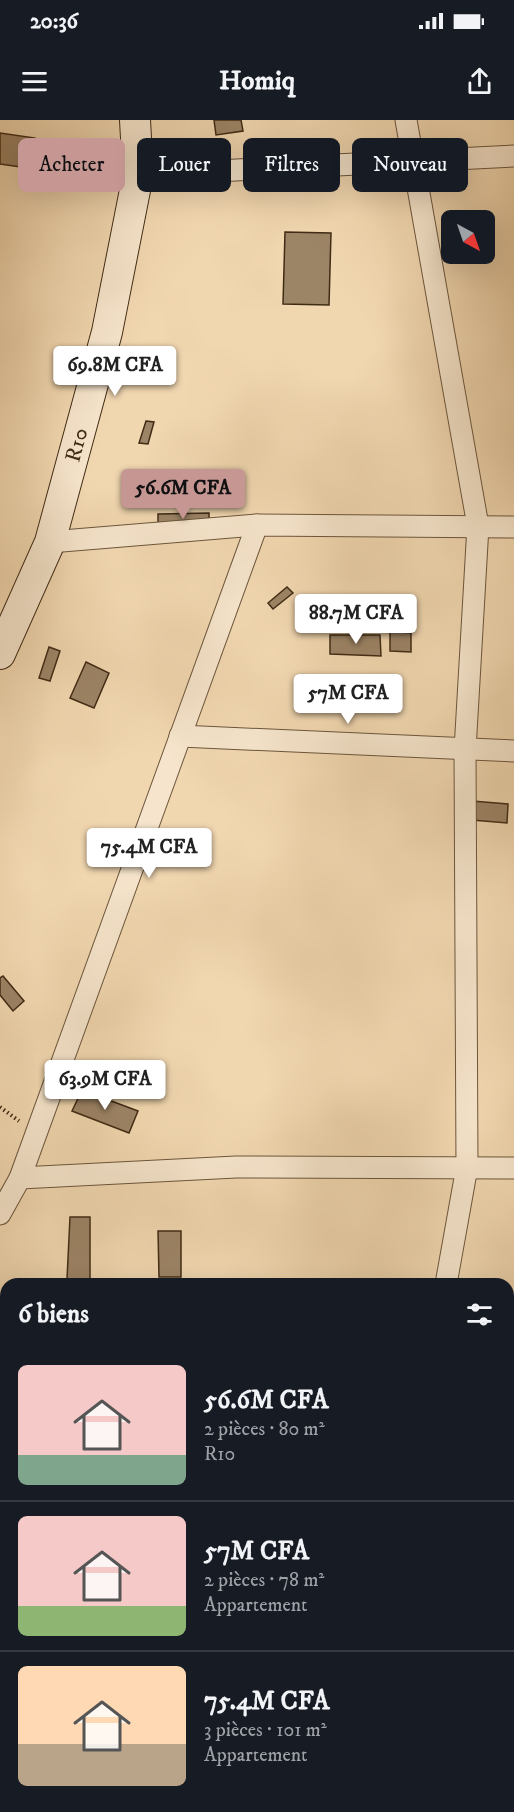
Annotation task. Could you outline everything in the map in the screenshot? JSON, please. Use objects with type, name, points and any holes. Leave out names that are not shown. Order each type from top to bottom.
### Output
[{"type":"main road","name":"R10","points":[[135,120],[137,157]]},
{"type":"main road","name":"R10","points":[[0,654],[50,542],[107,332],[137,180]]},
{"type":"street","points":[[406,120],[408,138]]},
{"type":"street","points":[[468,158],[514,156]]},
{"type":"street","points":[[231,170],[352,163]]},
{"type":"street","points":[[417,192],[478,526],[465,750],[467,1167],[447,1278]]},
{"type":"street","points":[[0,1214],[20,1178],[257,525]]},
{"type":"street","points":[[50,542],[257,525],[514,526]]},
{"type":"street","points":[[180,736],[514,751]]},
{"type":"street","points":[[20,1178],[236,1167],[514,1168]]},
{"type":"building","points":[[214,120],[241,120],[243,131],[216,135]]},
{"type":"building","points":[[0,133],[35,138],[18,138],[18,167],[0,164]]},
{"type":"building","points":[[285,232],[331,233],[329,305],[283,304]]},
{"type":"building","points":[[146,421],[154,422],[148,444],[139,443]]},
{"type":"building","points":[[209,513],[209,526],[158,528],[158,514]]},
{"type":"building","points":[[287,587],[293,593],[273,609],[268,603]]},
{"type":"building","points":[[390,631],[411,633],[411,652],[390,651]]},
{"type":"building","points":[[330,635],[380,635],[381,656],[330,654]]},
{"type":"building","points":[[49,647],[60,651],[50,681],[39,678]]},
{"type":"building","points":[[86,662],[109,673],[94,708],[70,698]]},
{"type":"building","points":[[472,801],[508,804],[507,823],[472,820]]},
{"type":"building","points":[[3,976],[24,1001],[13,1011],[0,995],[0,978]]},
{"type":"building","points":[[82,1090],[138,1111],[129,1133],[72,1111]]},
{"type":"building","points":[[70,1217],[90,1217],[90,1278],[67,1278]]},
{"type":"building","points":[[158,1231],[181,1231],[181,1277],[159,1277]]}]
